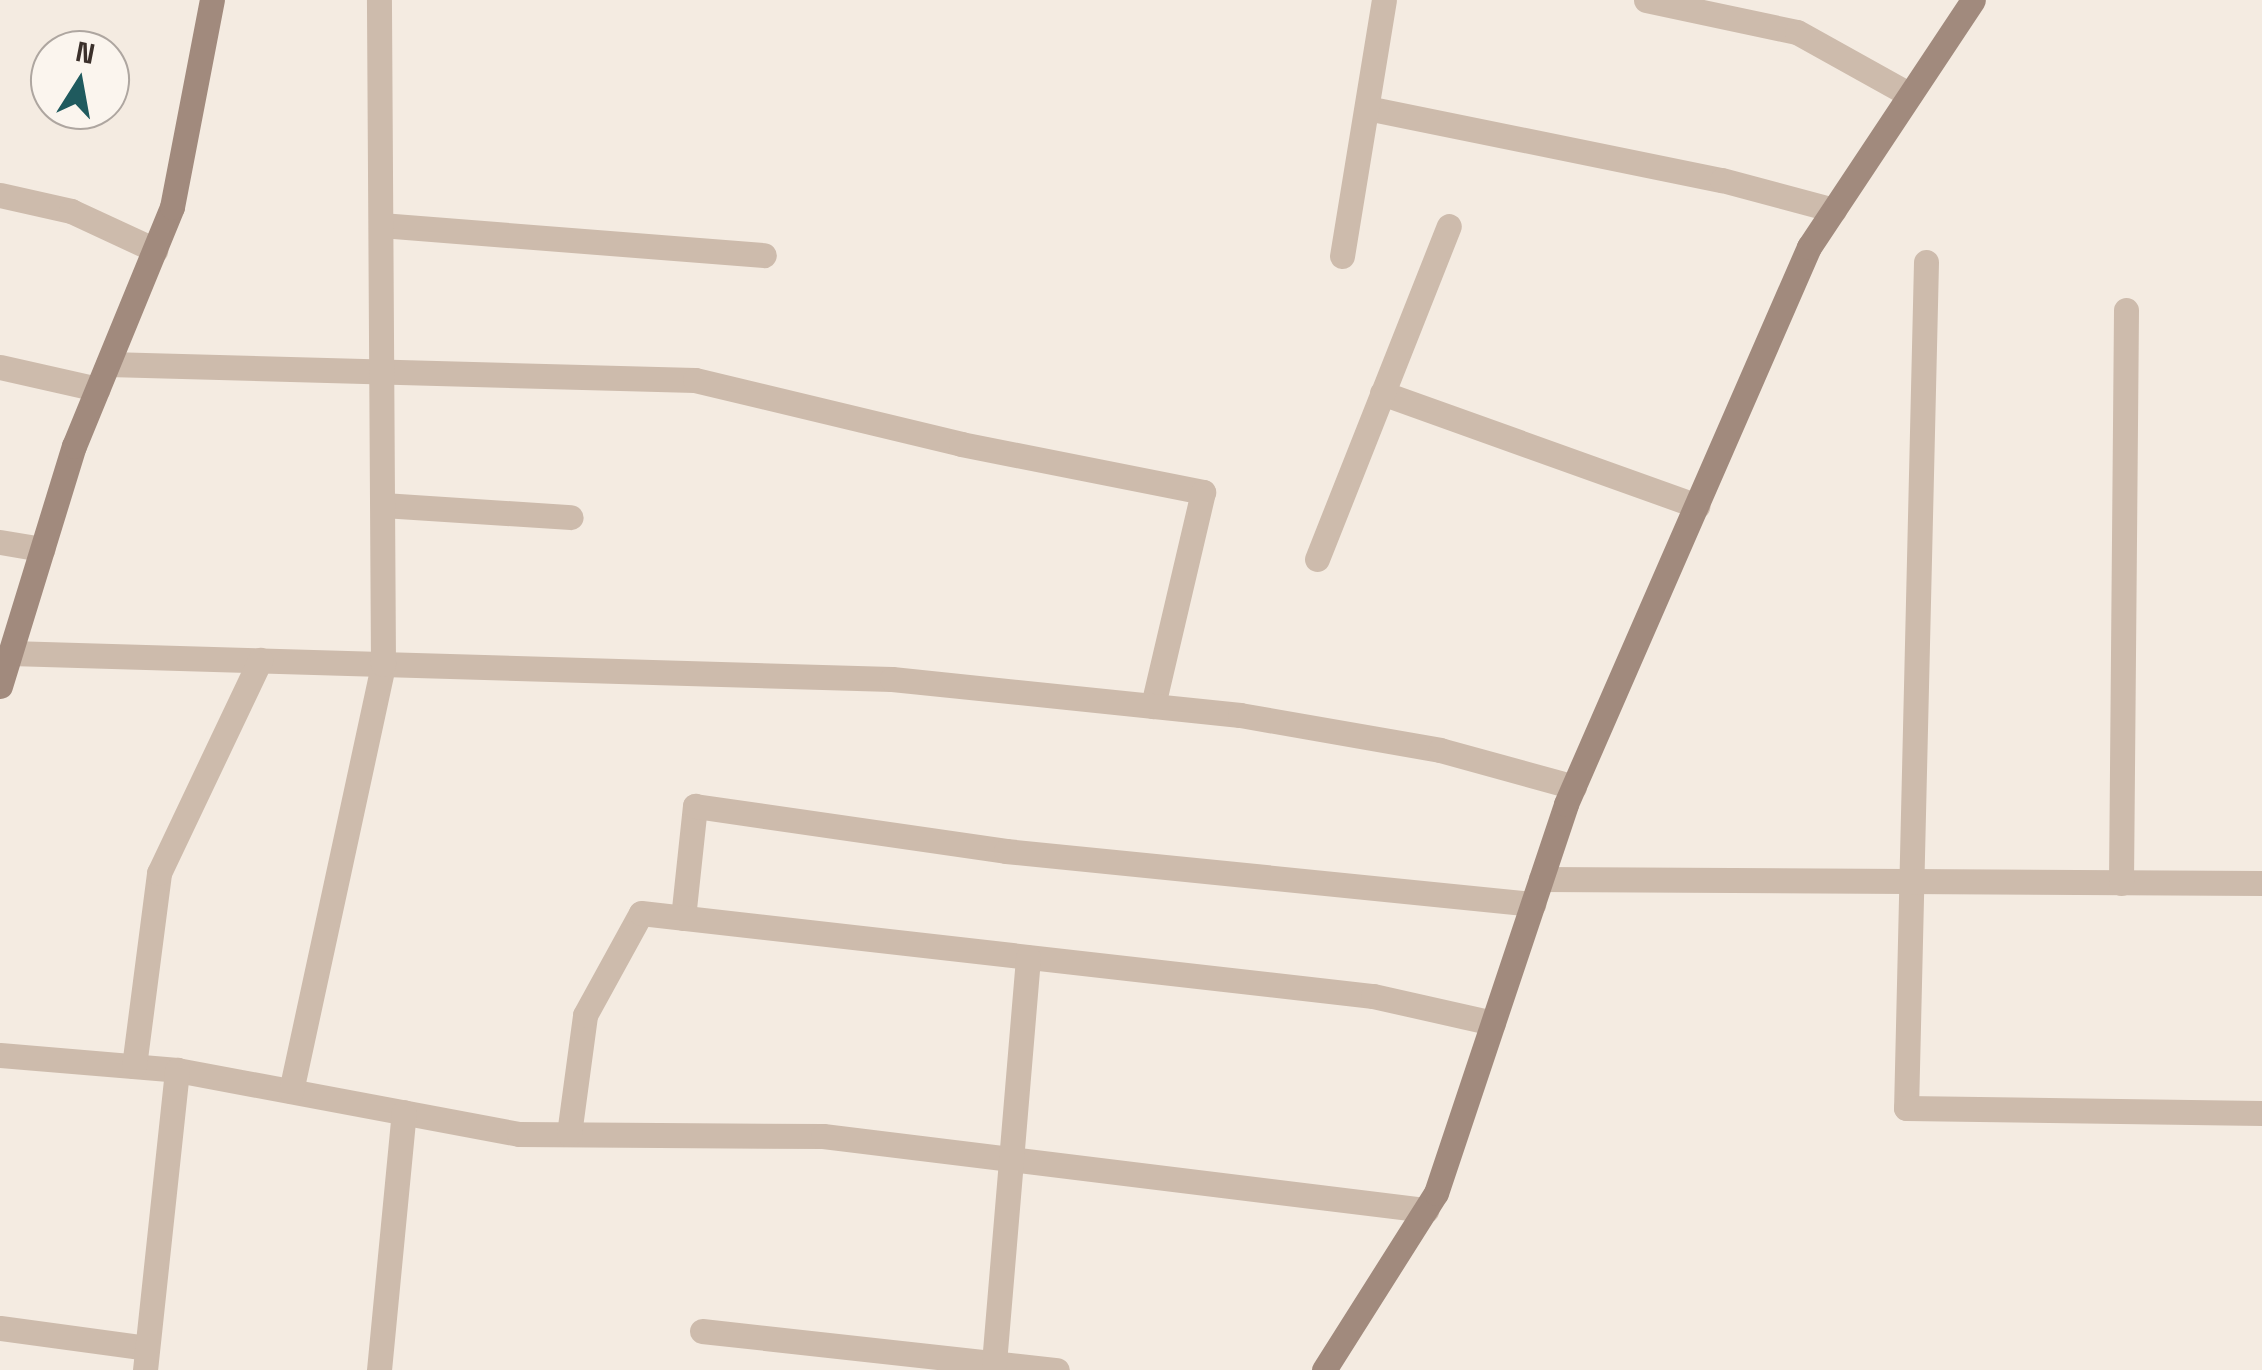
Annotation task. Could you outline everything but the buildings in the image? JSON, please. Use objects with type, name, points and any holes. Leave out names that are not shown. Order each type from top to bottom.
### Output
[{"type":"street","points":[[0,686],[42,548],[98,389],[172,207],[212,0]]},
{"type":"street","points":[[291,1091],[383,664],[379,0]]},
{"type":"street","points":[[1342,256],[1384,0]]},
{"type":"street","points":[[1646,0],[1797,32],[1910,95]]},
{"type":"street","points":[[1324,1370],[1426,1210],[1574,787],[1809,247],[1973,0]]},
{"type":"street","points":[[1366,108],[1722,180],[1834,210]]},
{"type":"street","points":[[0,195],[71,212],[155,250]]},
{"type":"street","points":[[381,225],[764,255]]},
{"type":"street","points":[[1316,560],[1448,226]]},
{"type":"street","points":[[1926,262],[1915,881],[1906,1108],[2262,1113]]},
{"type":"street","points":[[2121,883],[2126,310]]},
{"type":"street","points":[[108,364],[382,375],[694,380],[962,444],[1203,492],[1153,706]]},
{"type":"street","points":[[0,368],[98,389]]},
{"type":"street","points":[[1382,393],[1696,506]]},
{"type":"street","points":[[382,505],[572,518]]},
{"type":"street","points":[[0,542],[42,548]]},
{"type":"street","points":[[10,653],[892,679],[1153,706],[1440,750],[1574,787]]},
{"type":"street","points":[[134,1066],[159,872],[260,660]]},
{"type":"street","points":[[683,918],[695,806],[1006,851],[1533,904]]},
{"type":"street","points":[[1541,879],[2262,884]]},
{"type":"street","points":[[569,1134],[585,1015],[641,913],[1373,996],[1493,1023]]},
{"type":"street","points":[[994,1363],[1028,957]]},
{"type":"street","points":[[0,1055],[177,1070],[519,1134],[823,1136],[1426,1210]]},
{"type":"street","points":[[0,1328],[146,1359],[177,1070]]},
{"type":"street","points":[[379,1370],[404,1112]]},
{"type":"street","points":[[702,1331],[1057,1370]]}]
